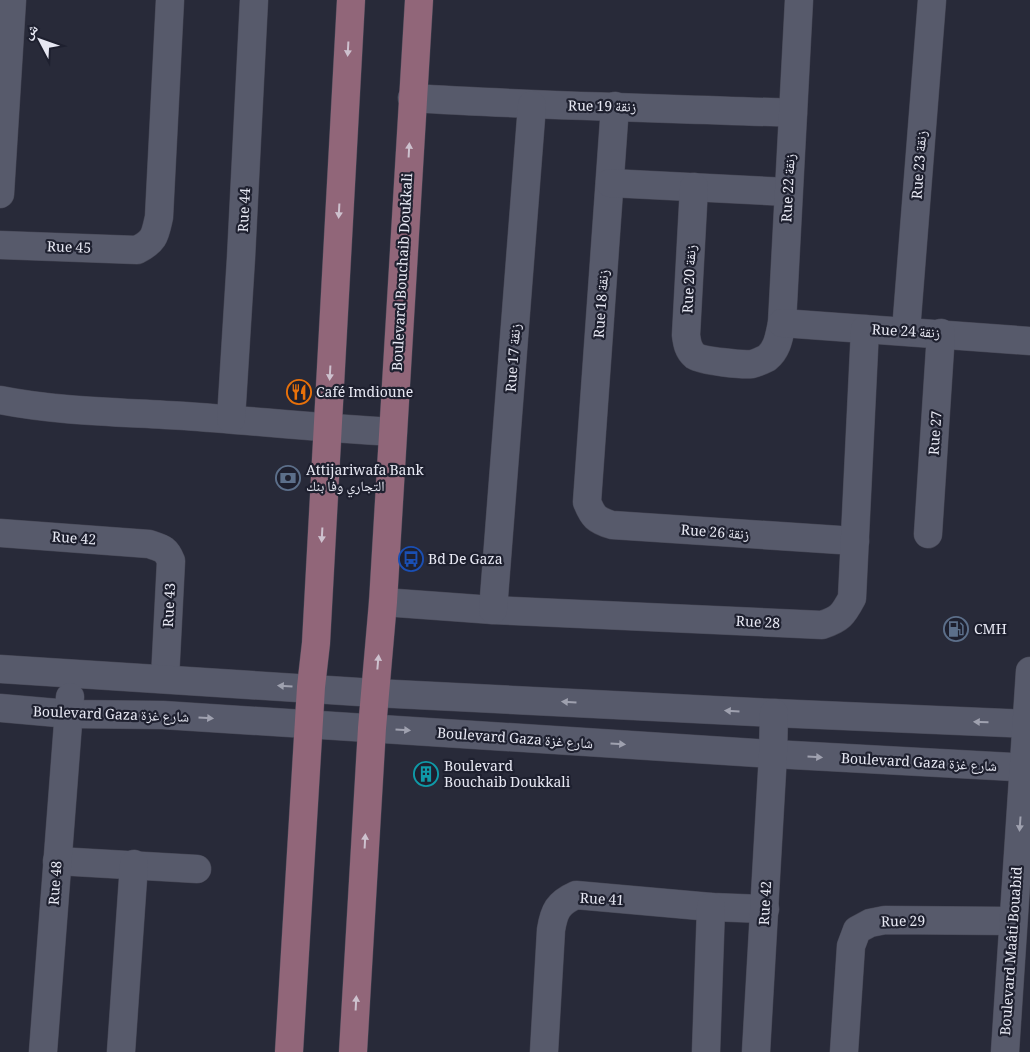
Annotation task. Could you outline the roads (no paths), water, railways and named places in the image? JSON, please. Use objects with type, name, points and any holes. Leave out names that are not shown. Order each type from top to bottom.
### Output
[{"type":"main road","points":[[289,1052],[311,687],[316,643],[350,0]]},
{"type":"main road","name":"Boulevard Bouchaib Doukkali","points":[[353,1052],[372,728],[383,602],[419,0]]},
{"type":"street","points":[[0,194],[3,103],[12,0]]},
{"type":"street","name":"Rue 45","points":[[0,244],[137,250],[149,244],[156,231],[159,217],[170,0]]},
{"type":"street","name":"Rue 44","points":[[231,419],[254,0]]},
{"type":"street","name":"Rue 22 زنقة","points":[[753,364],[766,359],[773,351],[779,340],[782,323],[800,0]]},
{"type":"street","name":"Rue 23 زنقة","points":[[906,331],[932,0]]},
{"type":"street","name":"Rue 19 زنقة","points":[[412,98],[532,105],[615,106],[793,113]]},
{"type":"street","name":"Rue 17 زنقة","points":[[493,610],[532,105]]},
{"type":"street","name":"Rue 18 زنقة","points":[[587,502],[615,106]]},
{"type":"street","points":[[610,183],[788,192]]},
{"type":"street","name":"Rue 20 زنقة","points":[[694,187],[686,335],[688,347],[695,356],[706,360],[753,364]]},
{"type":"street","name":"Rue 24 زنقة","points":[[782,323],[1030,340]]},
{"type":"street","name":"Rue 28","points":[[383,602],[493,610],[822,625],[837,620],[845,611],[852,598],[865,329]]},
{"type":"street","name":"Rue 27","points":[[928,534],[941,333]]},
{"type":"street","points":[[0,400],[44,407],[393,432]]},
{"type":"street","name":"Rue 26 زنقة","points":[[587,502],[592,514],[599,521],[612,525],[855,541]]},
{"type":"street","name":"Rue 42","points":[[0,533],[149,544]]},
{"type":"street","name":"Rue 43","points":[[149,544],[168,553],[171,561],[165,678]]},
{"type":"street","points":[[0,669],[375,692],[774,713],[1028,723]]},
{"type":"street","name":"Boulevard Maâti Bouabid","points":[[1005,1052],[1013,922],[1027,768],[1030,671]]},
{"type":"street","name":"Rue 48","points":[[43,1052],[56,861],[72,674]]},
{"type":"street","name":"Boulevard Gaza شارع غزة","points":[[0,708],[69,714],[163,715],[773,754],[1027,768]]},
{"type":"street","name":"Rue 42","points":[[756,1052],[774,713]]},
{"type":"street","points":[[56,861],[197,869]]},
{"type":"street","points":[[121,1052],[134,864]]},
{"type":"street","name":"Rue 41","points":[[544,1052],[551,930],[554,914],[567,899],[576,895],[710,907],[765,909]]},
{"type":"street","points":[[706,1052],[710,907]]},
{"type":"street","name":"Rue 29","points":[[844,1052],[851,946],[857,930],[870,922],[885,920],[1013,922]]},
{"type":"place","name":"Café Imdioune","points":[[299,392]]},
{"type":"place","name":"Attijariwafa Bank التجاري وفا بنك","points":[[288,478]]},
{"type":"place","name":"Bd De Gaza","points":[[411,559]]},
{"type":"place","name":"CMH","points":[[956,629]]},
{"type":"place","name":"Boulevard Bouchaib Doukkali","points":[[426,774]]}]
